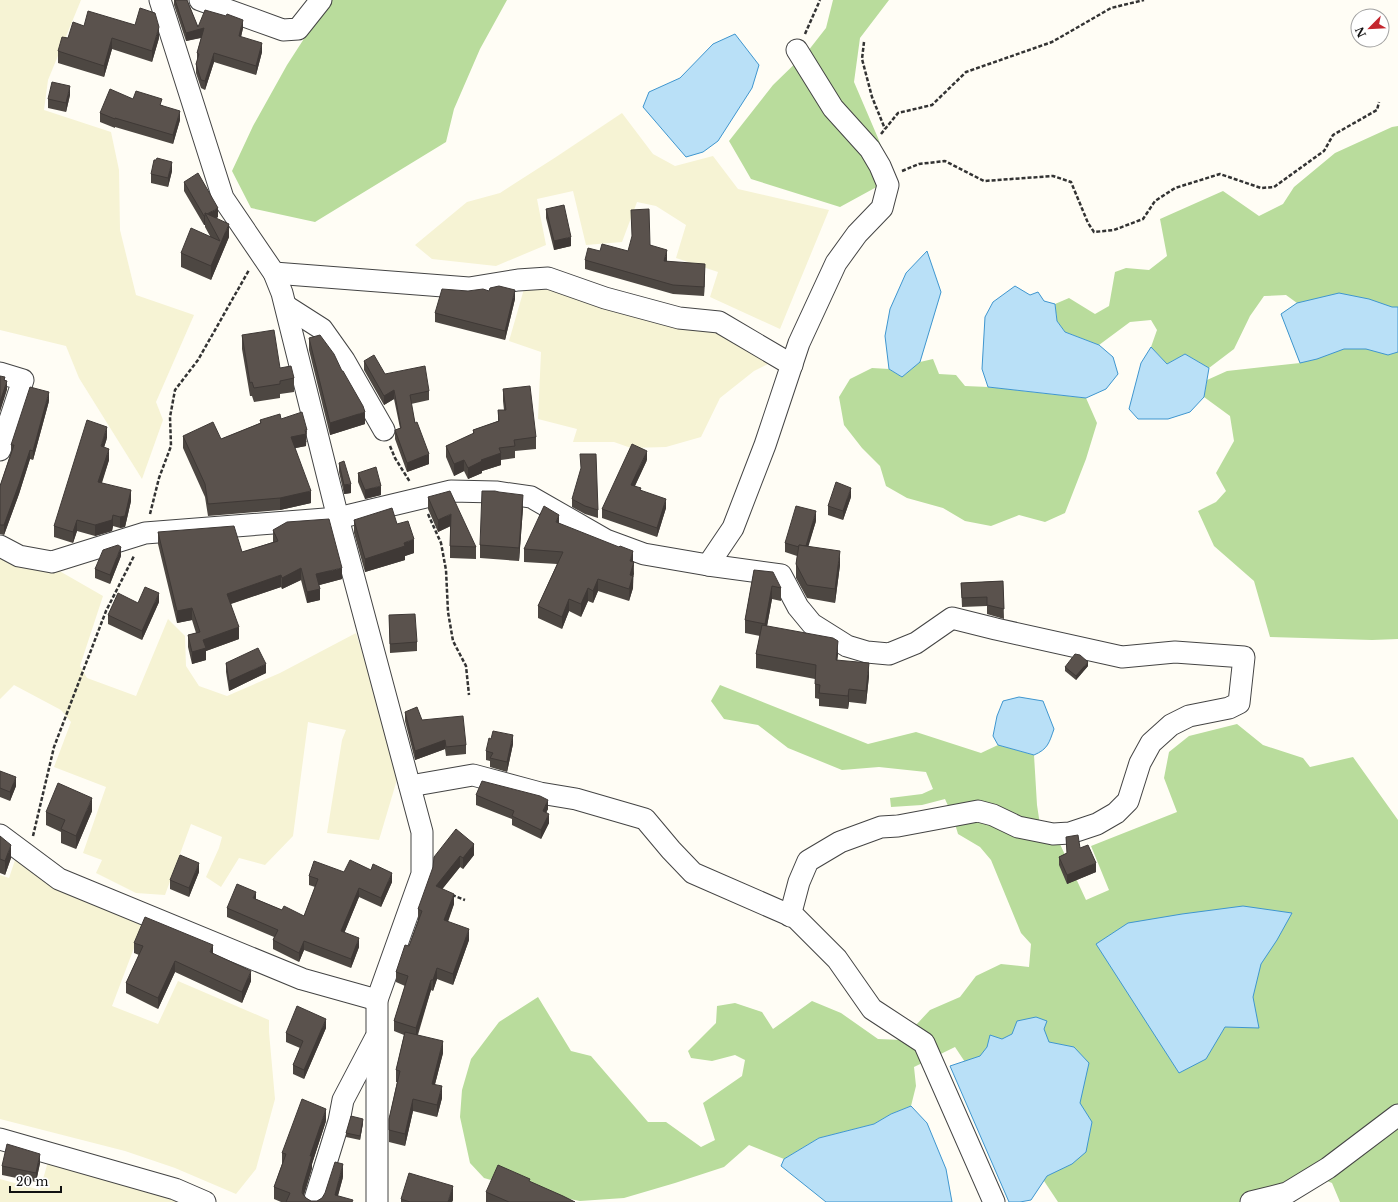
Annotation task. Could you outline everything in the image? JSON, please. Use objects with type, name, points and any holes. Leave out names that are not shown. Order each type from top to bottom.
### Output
[{"type":"street","points":[[160,0],[223,198],[274,273],[286,306],[338,518],[422,832],[422,874],[377,1000],[377,1202]]},
{"type":"street","points":[[200,0],[283,30],[298,29],[321,0]]},
{"type":"street","points":[[708,565],[733,528],[765,445],[799,343],[836,263],[857,234],[882,208],[888,185],[880,166],[870,149],[833,108],[797,50]]},
{"type":"street","points":[[274,273],[409,282],[469,288],[518,280],[548,278],[605,298],[679,318],[719,322],[792,365]]},
{"type":"street","points":[[286,306],[322,329],[344,360],[384,430]]},
{"type":"street","points":[[0,373],[23,380],[0,450]]},
{"type":"street","points":[[0,546],[19,556],[52,562],[145,533],[338,518],[451,491],[496,492],[531,497],[613,542],[644,554],[781,575],[798,607],[812,624],[847,646],[867,652],[889,654],[916,643],[952,618],[996,630],[1122,657],[1175,652],[1244,657],[1239,703],[1229,708],[1189,716],[1171,725],[1151,743],[1140,763],[1128,801],[1116,813],[1097,824],[1070,833],[1052,834],[1018,827],[993,815],[978,811],[898,826],[881,827],[840,842],[808,861],[799,882],[790,916]]},
{"type":"street","points":[[410,786],[473,775],[540,793],[576,798],[646,819],[670,850],[693,873],[796,918],[837,959],[872,1009],[924,1042],[994,1202]]},
{"type":"street","points":[[0,835],[59,879],[302,979],[377,1000]]},
{"type":"street","points":[[314,1202],[339,1121],[343,1100],[377,1034]]},
{"type":"street","points":[[1251,1202],[1287,1192],[1328,1168],[1398,1115]]},
{"type":"street","points":[[0,1139],[175,1189],[205,1202]]},
{"type":"path","points":[[797,50],[820,0]]},
{"type":"path","points":[[870,149],[898,113],[932,105],[966,72],[1052,42],[1111,8],[1144,0]]},
{"type":"path","points":[[864,42],[862,59],[872,97],[885,129]]},
{"type":"path","points":[[885,179],[919,164],[944,161],[984,181],[1054,176],[1071,182],[1088,223],[1094,232],[1114,230],[1143,219],[1155,201],[1174,188],[1220,174],[1261,188],[1274,187],[1324,151],[1333,135],[1377,110],[1379,102]]},
{"type":"path","points":[[28,856],[54,747],[106,611],[145,533],[159,478],[171,446],[170,417],[175,390],[198,360],[260,251]]},
{"type":"path","points":[[384,430],[395,458],[421,498],[441,543],[446,570],[448,612],[453,641],[466,666],[469,695]]},
{"type":"path","points":[[445,893],[465,900]]},
{"type":"shaded area","points":[[0,0],[81,0],[48,80],[44,110],[111,132],[119,170],[120,230],[136,295],[194,315],[156,402],[163,420],[142,479],[79,378],[66,346],[0,330]]},
{"type":"shaded area","points":[[622,113],[653,154],[675,166],[713,156],[738,189],[829,210],[780,329],[710,297],[718,272],[676,258],[686,225],[656,206],[637,202],[622,242],[586,245],[573,191],[537,199],[546,245],[496,266],[432,259],[415,245],[467,202],[500,193]]},
{"type":"shaded area","points":[[524,289],[553,290],[717,327],[770,363],[754,371],[720,398],[701,437],[666,447],[631,448],[614,442],[573,442],[577,429],[538,419],[541,352],[509,341]]},
{"type":"shaded area","points":[[0,554],[56,569],[103,596],[80,666],[87,678],[136,696],[168,619],[185,636],[186,666],[199,686],[227,696],[280,673],[356,633],[398,766],[396,783],[379,840],[327,833],[342,740],[346,730],[308,722],[293,836],[265,865],[239,858],[221,887],[206,877],[219,848],[222,837],[191,824],[165,895],[136,893],[96,873],[102,860],[83,853],[106,787],[54,767],[71,722],[61,710],[14,685],[0,699]]},
{"type":"shaded area","points":[[17,854],[145,919],[112,1006],[158,1024],[178,981],[269,1020],[275,1099],[256,1169],[236,1194],[175,1168],[125,1151],[0,1119],[0,875],[9,878]]},
{"type":"shaded area","points":[[49,1158],[194,1202],[0,1202],[0,1179],[40,1190]]},
{"type":"green space","points":[[329,0],[507,0],[480,49],[454,109],[446,142],[315,222],[251,208],[232,171],[253,126],[287,65]]},
{"type":"green space","points":[[833,0],[889,0],[860,38],[854,82],[893,178],[840,207],[751,179],[729,141],[773,85],[808,51],[826,28]]},
{"type":"green space","points":[[1398,126],[1398,639],[1372,640],[1270,637],[1254,581],[1214,546],[1198,511],[1216,502],[1226,491],[1216,473],[1234,441],[1230,416],[1204,397],[1207,380],[1227,371],[1300,363],[1281,314],[1297,303],[1286,295],[1264,296],[1250,316],[1234,349],[1209,368],[1185,354],[1167,364],[1151,347],[1157,330],[1151,320],[1130,322],[1099,345],[1065,332],[1057,321],[1055,304],[1069,298],[1095,314],[1109,306],[1115,272],[1126,268],[1149,270],[1167,256],[1160,219],[1223,191],[1259,216],[1283,204],[1294,187],[1335,153],[1392,127]]},
{"type":"green space","points":[[933,359],[939,374],[956,375],[965,386],[988,387],[1086,398],[1097,423],[1086,459],[1065,513],[1045,522],[1019,515],[991,526],[965,521],[943,508],[907,498],[886,486],[880,466],[862,448],[844,425],[839,397],[850,379],[872,368],[889,369],[902,377],[920,362]]},
{"type":"green space","points":[[720,685],[868,744],[916,732],[981,753],[998,745],[1034,755],[1037,805],[1042,838],[1059,842],[1086,900],[1109,890],[1091,846],[1177,812],[1164,778],[1169,752],[1189,736],[1237,724],[1263,745],[1303,758],[1310,767],[1353,757],[1398,820],[1398,1202],[1340,1202],[1332,1183],[1320,1178],[1272,1202],[1058,1202],[955,1047],[914,1067],[916,1086],[911,1106],[891,1114],[874,1124],[819,1138],[784,1159],[749,1145],[724,1167],[624,1198],[580,1201],[533,1192],[484,1178],[470,1163],[460,1117],[462,1090],[471,1059],[499,1022],[538,997],[571,1051],[591,1056],[648,1122],[666,1122],[701,1147],[715,1140],[703,1103],[742,1076],[745,1060],[735,1055],[712,1061],[691,1058],[688,1051],[716,1023],[717,1006],[735,1003],[762,1012],[773,1029],[812,1001],[841,1013],[878,1039],[902,1040],[930,1010],[960,997],[976,976],[1001,964],[1029,967],[1031,944],[1021,933],[991,860],[980,847],[958,834],[953,817],[945,799],[922,805],[891,807],[890,798],[922,794],[933,789],[926,772],[879,767],[842,770],[788,748],[758,725],[724,719],[711,701]]},
{"type":"water","points":[[735,34],[759,65],[752,88],[718,141],[703,152],[686,157],[643,107],[649,92],[680,78],[713,44]]},
{"type":"water","points":[[927,251],[941,292],[920,362],[902,377],[889,369],[885,336],[890,309],[906,273]]},
{"type":"water","points":[[1015,286],[1030,295],[1038,292],[1044,301],[1055,304],[1057,321],[1065,332],[1099,345],[1113,357],[1118,374],[1106,389],[1086,398],[988,387],[982,369],[985,317],[993,302]]},
{"type":"water","points":[[1339,293],[1369,299],[1392,307],[1398,307],[1398,352],[1388,355],[1366,349],[1344,349],[1317,359],[1300,363],[1281,314],[1297,303]]},
{"type":"water","points":[[1151,347],[1167,364],[1185,354],[1209,368],[1204,397],[1190,412],[1168,419],[1138,419],[1129,409],[1141,363]]},
{"type":"water","points":[[1019,697],[1043,701],[1054,729],[1045,748],[1034,755],[998,745],[993,736],[997,716],[1003,701]]},
{"type":"water","points":[[1243,906],[1292,913],[1277,940],[1261,964],[1253,997],[1259,1028],[1225,1027],[1206,1059],[1179,1073],[1096,944],[1128,923]]},
{"type":"water","points":[[1036,1017],[1047,1021],[1044,1029],[1049,1042],[1074,1047],[1089,1063],[1080,1103],[1092,1122],[1086,1152],[1072,1164],[1047,1176],[1031,1200],[1009,1202],[950,1066],[980,1056],[987,1047],[990,1035],[1002,1039],[1012,1034],[1017,1021]]},
{"type":"water","points":[[911,1106],[927,1123],[946,1169],[952,1202],[826,1202],[781,1166],[784,1159],[819,1138],[874,1124],[891,1114]]},
{"type":"building","points":[[175,0],[187,0],[198,27],[205,10],[226,16],[227,14],[243,20],[239,36],[262,43],[256,66],[214,53],[205,81],[201,80],[196,64],[199,54],[197,53],[204,28],[186,33]]},
{"type":"building","points":[[140,8],[155,13],[159,27],[152,51],[112,38],[104,66],[58,51],[62,37],[68,38],[73,22],[84,26],[88,11],[135,25]]},
{"type":"building","points":[[52,82],[70,86],[66,103],[48,99]]},
{"type":"building","points":[[110,89],[133,99],[136,91],[162,99],[160,105],[180,111],[173,135],[115,119],[100,113]]},
{"type":"building","points":[[157,158],[172,162],[168,178],[151,174],[154,160]]},
{"type":"building","points":[[198,173],[218,208],[207,214],[205,213],[205,216],[184,182]]},
{"type":"building","points":[[564,205],[571,237],[554,241],[546,209]]},
{"type":"building","points":[[649,209],[650,245],[667,250],[664,261],[705,264],[704,287],[673,285],[585,260],[588,248],[600,251],[602,244],[628,251],[632,236],[631,210]]},
{"type":"building","points":[[205,213],[229,224],[211,266],[181,253],[191,228],[220,241]]},
{"type":"building","points":[[499,286],[515,290],[505,331],[435,313],[442,289],[468,291],[483,289],[489,291],[490,288]]},
{"type":"building","points":[[274,330],[280,368],[291,366],[294,378],[280,381],[280,384],[254,388],[252,382],[250,383],[242,335]]},
{"type":"building","points":[[320,335],[334,354],[365,412],[330,423],[309,338]]},
{"type":"building","points":[[374,355],[385,374],[425,366],[429,391],[410,395],[415,423],[417,422],[429,454],[407,463],[395,430],[401,428],[394,390],[384,396],[364,361]]},
{"type":"building","points":[[0,376],[5,377],[4,380],[7,381],[0,402]]},
{"type":"building","points":[[530,386],[536,437],[514,440],[515,446],[499,448],[501,453],[481,460],[482,461],[468,468],[464,460],[454,464],[446,446],[474,433],[473,430],[499,421],[498,410],[506,410],[503,389]]},
{"type":"building","points":[[30,387],[49,392],[33,451],[30,450],[4,525],[0,525],[0,486],[14,445],[11,445]]},
{"type":"building","points":[[302,412],[307,430],[305,430],[306,434],[291,437],[311,491],[280,498],[208,504],[205,484],[183,436],[213,422],[221,439],[261,423],[260,420],[280,414],[281,419]]},
{"type":"building","points":[[87,420],[107,427],[101,446],[109,449],[98,482],[131,490],[125,516],[120,517],[113,515],[112,520],[95,525],[77,520],[73,532],[54,526]]},
{"type":"building","points":[[632,444],[647,451],[631,485],[641,488],[640,490],[666,499],[657,528],[602,509]]},
{"type":"building","points":[[580,454],[596,454],[598,510],[585,506],[572,499],[581,468]]},
{"type":"building","points":[[344,461],[351,484],[344,485],[339,463]]},
{"type":"building","points":[[376,467],[381,486],[365,490],[358,473]]},
{"type":"building","points":[[836,482],[851,488],[843,511],[828,506]]},
{"type":"building","points":[[450,491],[476,547],[450,546],[451,514],[438,520],[428,497]]},
{"type":"building","points":[[482,491],[495,491],[523,495],[519,548],[480,545]]},
{"type":"building","points":[[544,506],[559,515],[556,522],[633,551],[630,561],[634,562],[630,575],[633,576],[629,589],[598,579],[593,591],[588,588],[581,604],[569,599],[562,617],[538,606],[563,552],[524,549]]},
{"type":"building","points":[[796,506],[816,511],[806,546],[799,545],[799,547],[785,543]]},
{"type":"building","points":[[392,508],[397,524],[408,521],[414,539],[404,543],[405,546],[365,559],[354,520]]},
{"type":"building","points":[[329,519],[342,568],[316,574],[320,589],[307,592],[301,568],[282,578],[281,575],[227,594],[239,627],[203,640],[206,648],[192,652],[188,635],[200,632],[192,608],[177,611],[158,532],[234,526],[242,552],[278,541],[273,530],[287,522]]},
{"type":"building","points":[[118,545],[121,547],[110,575],[95,569],[103,550]]},
{"type":"building","points":[[799,545],[840,551],[835,589],[807,585],[796,564]]},
{"type":"building","points":[[754,570],[773,572],[781,588],[772,586],[765,624],[745,620]]},
{"type":"building","points":[[1003,581],[1004,609],[987,605],[987,597],[962,598],[961,583]]},
{"type":"building","points":[[145,587],[159,593],[142,631],[108,615],[118,593],[138,603]]},
{"type":"building","points":[[415,614],[417,642],[390,644],[389,615]]},
{"type":"building","points":[[762,625],[833,638],[838,641],[836,660],[869,663],[866,691],[849,689],[848,696],[819,693],[820,685],[815,684],[816,665],[756,654]]},
{"type":"building","points":[[258,648],[266,664],[229,681],[226,663]]},
{"type":"building","points":[[1075,654],[1080,655],[1088,662],[1076,676],[1065,667]]},
{"type":"building","points":[[417,707],[422,720],[463,716],[466,745],[446,747],[445,740],[415,751],[405,712]]},
{"type":"building","points":[[493,731],[513,735],[507,762],[490,758],[493,753],[486,751],[489,738],[491,739]]},
{"type":"building","points":[[0,771],[16,777],[10,792],[0,788]]},
{"type":"building","points":[[482,781],[540,796],[548,800],[543,811],[549,814],[541,830],[512,816],[514,811],[476,795]]},
{"type":"building","points":[[58,783],[92,798],[76,836],[61,829],[65,820],[46,812]]},
{"type":"building","points":[[456,829],[474,844],[463,858],[460,856],[436,886],[454,894],[444,920],[469,929],[453,974],[437,968],[433,980],[431,980],[416,1028],[394,1021],[408,976],[396,972],[405,945],[409,946],[422,911],[418,909],[433,867],[434,857]]},
{"type":"building","points":[[1078,835],[1080,848],[1088,845],[1096,863],[1067,875],[1059,857],[1067,853],[1066,837]]},
{"type":"building","points":[[0,836],[11,845],[5,861],[0,859]]},
{"type":"building","points":[[180,855],[199,863],[189,888],[170,880]]},
{"type":"building","points":[[350,860],[371,870],[373,864],[392,873],[381,898],[359,888],[341,931],[359,938],[351,959],[304,941],[299,953],[273,940],[278,930],[227,908],[237,884],[256,892],[253,898],[282,910],[284,906],[304,916],[318,879],[309,876],[314,861],[344,872]]},
{"type":"building","points":[[145,917],[213,945],[210,952],[251,971],[242,992],[175,961],[158,998],[126,983],[143,946],[134,943]]},
{"type":"building","points":[[297,1006],[326,1019],[304,1070],[293,1065],[303,1041],[286,1033]]},
{"type":"building","points":[[405,1032],[443,1041],[432,1084],[442,1086],[437,1105],[413,1099],[405,1134],[389,1130],[389,1119],[400,1071],[396,1070]]},
{"type":"building","points":[[302,1099],[326,1109],[310,1156],[312,1156],[302,1193],[311,1201],[317,1201],[322,1198],[335,1162],[343,1164],[335,1195],[353,1200],[352,1202],[286,1202],[290,1193],[274,1187],[286,1154],[282,1153]]},
{"type":"building","points":[[351,1116],[363,1119],[360,1136],[346,1133]]},
{"type":"building","points":[[7,1144],[40,1154],[36,1173],[2,1166]]},
{"type":"building","points":[[498,1165],[530,1179],[529,1181],[575,1202],[509,1202],[486,1192]]},
{"type":"building","points":[[409,1173],[453,1186],[448,1202],[410,1202],[401,1199]]}]
